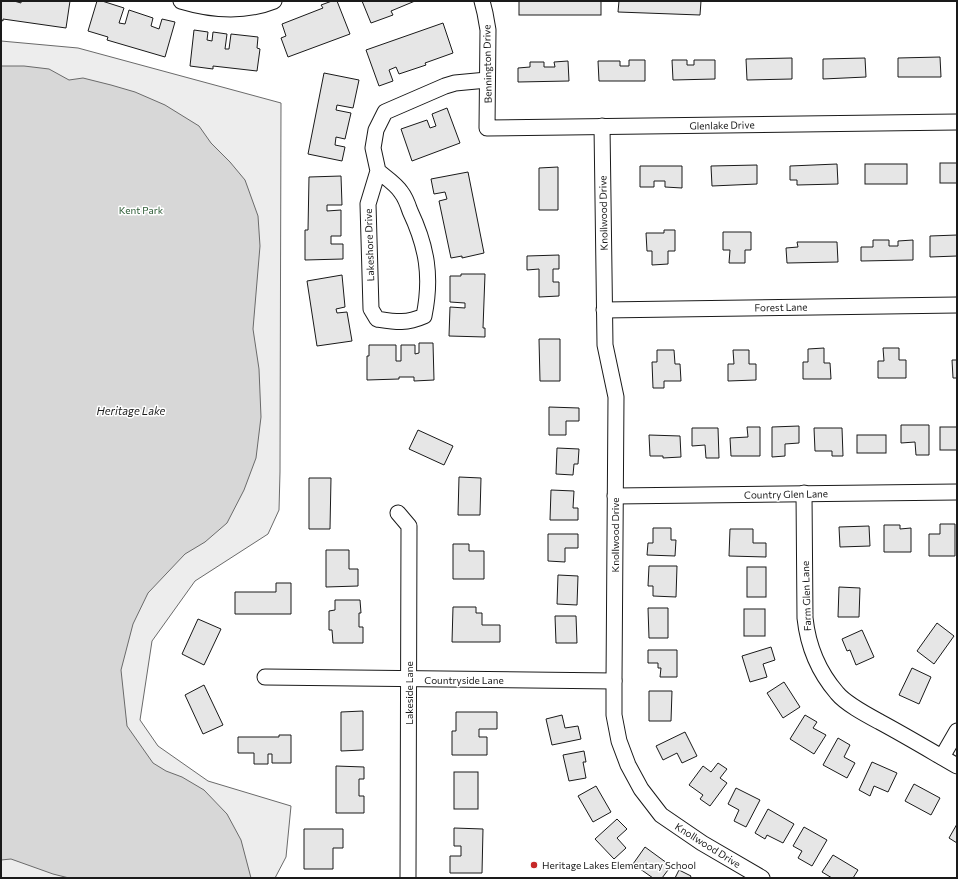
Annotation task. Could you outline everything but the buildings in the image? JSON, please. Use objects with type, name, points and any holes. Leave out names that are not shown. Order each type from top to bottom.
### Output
[{"type":"street","points":[[181,1],[222,9],[244,8],[274,1]]},
{"type":"street","name":"Bennington Drive","points":[[482,1],[486,13],[488,30],[487,128]]},
{"type":"street","points":[[378,171],[373,148],[374,140],[378,124],[386,112],[445,86],[455,83],[487,80]]},
{"type":"street","name":"Glenlake Drive","points":[[487,128],[957,122]]},
{"type":"street","name":"Knollwood Drive","points":[[602,126],[605,345],[616,397],[614,715],[619,741],[628,765],[642,789],[661,815],[702,843],[762,878]]},
{"type":"street","name":"Lakeshore Drive","points":[[378,171],[401,191],[424,244],[428,280],[426,305],[424,316],[413,321],[398,323],[377,319],[371,309],[368,204],[378,171]]},
{"type":"street","name":"Forest Lane","points":[[604,310],[957,305]]},
{"type":"street","name":"Country Glen Lane","points":[[615,496],[957,492]]},
{"type":"street","name":"Farm Glen Lane","points":[[804,493],[806,625],[809,644],[821,670],[838,694],[860,711],[957,766]]},
{"type":"street","name":"Lakeside Lane","points":[[398,513],[409,526],[408,878]]},
{"type":"street","name":"Countryside Lane","points":[[265,677],[614,681]]},
{"type":"street","points":[[942,757],[957,732]]},
{"type":"shaded area","name":"Heritage Lake","points":[[1,41],[78,48],[281,103],[279,510],[268,534],[195,581],[152,641],[140,720],[158,746],[208,781],[291,806],[286,857],[275,878],[1,878]]},
{"type":"water","name":"Heritage Lake","points":[[1,66],[24,66],[49,69],[69,80],[83,78],[111,85],[135,92],[165,105],[199,126],[211,143],[230,162],[245,180],[258,216],[260,246],[253,329],[259,369],[261,417],[256,458],[244,490],[227,523],[205,542],[185,554],[148,593],[133,624],[121,670],[127,726],[153,763],[204,790],[227,814],[241,840],[251,878],[69,878],[11,859],[1,860]]},
{"type":"place","name":"Heritage Lakes Elementary School","points":[[534,865]]},
{"type":"park label","name":"Kent Park","points":[[141,210]]}]
